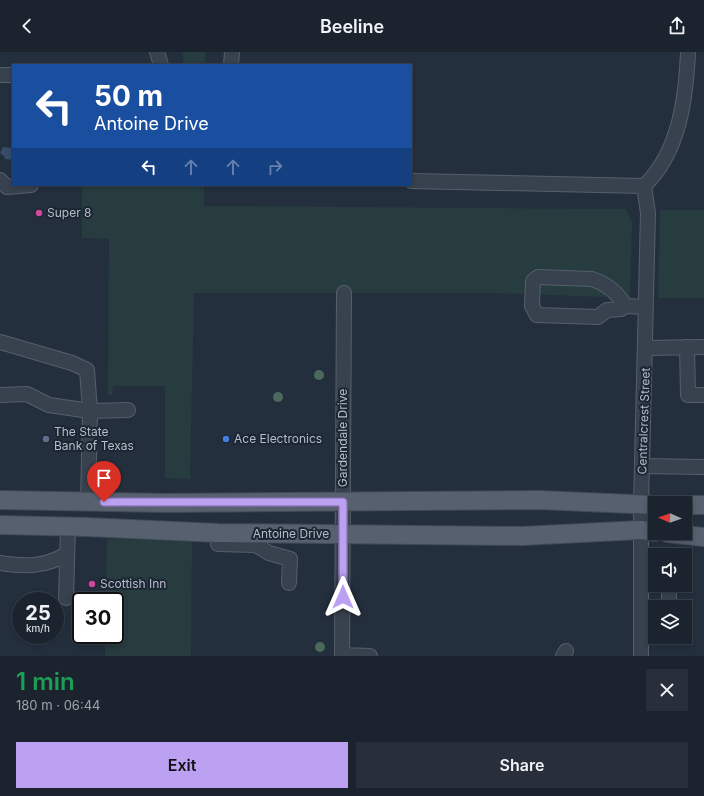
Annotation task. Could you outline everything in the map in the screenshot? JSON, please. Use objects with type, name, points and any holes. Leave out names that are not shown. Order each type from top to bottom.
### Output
[{"type":"main road","points":[[0,500],[166,503],[539,500],[648,505]]},
{"type":"main road","points":[[87,527],[88,501]]},
{"type":"main road","points":[[692,505],[704,506]]},
{"type":"main road","name":"Antoine Drive","points":[[0,525],[218,533],[257,539],[343,534],[522,536],[648,531]]},
{"type":"main road","points":[[692,536],[704,537]]},
{"type":"street","points":[[157,52],[161,64]]},
{"type":"street","points":[[231,64],[232,52]]},
{"type":"street","points":[[412,181],[644,186],[656,174],[677,133],[687,78],[688,52]]},
{"type":"street","points":[[0,75],[12,75]]},
{"type":"street","points":[[0,180],[7,187],[18,186]]},
{"type":"street","name":"Centralcrest Street","points":[[644,186],[648,213],[646,348],[642,466],[648,505]]},
{"type":"street","points":[[625,306],[612,290],[600,282],[592,279],[538,277],[533,281],[532,306],[537,315],[598,317],[607,310],[621,310],[625,306],[646,307]]},
{"type":"street","name":"Gardendale Drive","points":[[342,656],[344,293]]},
{"type":"street","points":[[0,342],[72,363],[87,370],[90,411],[88,501]]},
{"type":"street","points":[[687,347],[688,395],[704,395]]},
{"type":"street","points":[[646,348],[704,347]]},
{"type":"street","points":[[0,395],[27,394],[48,405],[90,411],[128,410]]},
{"type":"street","points":[[642,466],[704,467]]},
{"type":"street","points":[[66,598],[68,527]]},
{"type":"street","points":[[257,539],[269,553],[290,559],[289,583]]},
{"type":"street","name":"Centralcrest Street","points":[[648,540],[648,600]]},
{"type":"street","points":[[0,563],[23,566],[52,562],[67,554]]},
{"type":"street","name":"Centralcrest Street","points":[[641,656],[648,613]]},
{"type":"street","points":[[342,656],[370,656]]},
{"type":"green space","points":[[183,52],[205,52],[205,64],[183,64]]},
{"type":"green space","points":[[82,186],[204,186],[204,206],[626,209],[632,222],[630,298],[495,293],[194,293],[190,479],[165,478],[165,386],[113,386],[112,395],[108,395],[109,239],[82,238]]},
{"type":"green space","points":[[660,210],[704,210],[704,298],[658,298]]},
{"type":"green space","points":[[107,539],[192,540],[191,656],[105,656],[105,644],[124,644],[124,592],[106,592]]},
{"type":"water","points":[[3,147],[12,148],[12,160],[5,159],[0,153]]},
{"type":"place","name":"Super 8","points":[[39,213]]},
{"type":"place","name":"The State Bank of Texas","points":[[46,439]]},
{"type":"place","name":"Ace Electronics","points":[[226,439]]},
{"type":"place","name":"Scottish Inn","points":[[92,584]]},
{"type":"route","points":[[104,502],[343,502],[343,597]]}]
